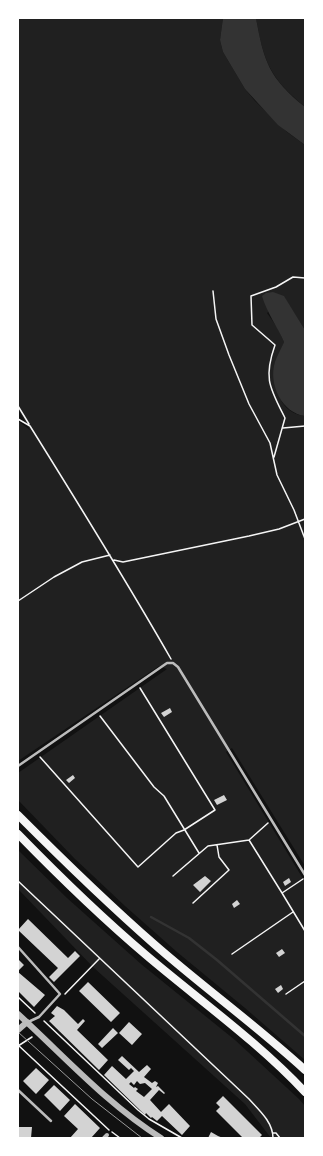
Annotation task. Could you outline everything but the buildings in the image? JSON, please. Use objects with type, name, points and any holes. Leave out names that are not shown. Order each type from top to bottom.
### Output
[{"type":"highway","points":[[18,814],[75,872],[154,944],[280,1047],[305,1070]]},
{"type":"highway","points":[[18,834],[65,881],[129,940],[262,1051],[305,1092]]},
{"type":"street","points":[[18,1014],[100,1093],[143,1127],[160,1138]]},
{"type":"street","points":[[18,1030],[27,1022]]},
{"type":"lane","points":[[18,766],[167,663],[173,663],[178,667],[305,875]]},
{"type":"lane","points":[[18,947],[60,994],[39,1017],[27,1022]]},
{"type":"lane","points":[[18,1090],[51,1121]]},
{"type":"path","points":[[273,458],[285,418],[270,389],[268,364],[275,345],[252,325],[251,296],[276,287],[293,277],[305,278]]},
{"type":"path","points":[[213,291],[218,326],[249,404],[270,443],[277,475],[299,522],[305,539]]},
{"type":"path","points":[[18,406],[114,560],[131,593],[173,663]]},
{"type":"path","points":[[18,419],[30,426]]},
{"type":"path","points":[[282,429],[305,426]]},
{"type":"path","points":[[114,560],[123,562],[167,554],[257,534],[305,519]]},
{"type":"path","points":[[18,601],[54,577],[82,562],[110,555]]},
{"type":"path","points":[[37,753],[138,867],[176,833],[184,830],[215,810],[137,683]]},
{"type":"path","points":[[97,712],[154,788],[164,796],[199,853]]},
{"type":"path","points":[[173,876],[208,846],[249,840],[271,821]]},
{"type":"path","points":[[249,840],[305,931]]},
{"type":"path","points":[[193,902],[229,870],[219,857],[217,845]]},
{"type":"path","points":[[282,893],[305,878]]},
{"type":"path","points":[[18,881],[249,1099],[267,1120],[273,1133],[273,1138]]},
{"type":"path","points":[[232,954],[293,912]]},
{"type":"path","points":[[60,994],[64,996],[99,958]]},
{"type":"path","points":[[286,994],[305,981]]},
{"type":"path","points":[[18,997],[138,1110],[149,1119],[182,1138]]},
{"type":"path","points":[[18,1045],[120,1138]]},
{"type":"path","points":[[18,1051],[21,1048]]},
{"type":"path","points":[[273,1133],[276,1133],[280,1138]]},
{"type":"shaded area","points":[[18,18],[223,18],[220,40],[223,52],[245,89],[255,101],[287,132],[305,145],[305,330],[284,297],[267,313],[277,327],[284,342],[278,364],[277,376],[277,387],[280,397],[285,406],[293,412],[305,416],[305,866],[232,748],[226,752],[305,882],[305,1060],[125,906],[74,858],[18,800],[18,773],[167,669],[159,666],[18,761],[18,421],[30,430],[18,409]]},
{"type":"shaded area","points":[[223,18],[256,18],[262,46],[270,68],[283,87],[305,107],[305,145],[278,125],[245,89],[223,52],[220,40]]},
{"type":"shaded area","points":[[256,18],[305,18],[305,107],[283,87],[270,68],[262,46]]},
{"type":"shaded area","points":[[273,292],[284,296],[305,330],[305,416],[297,414],[290,409],[279,396],[275,388],[273,371],[284,342],[262,296],[266,293]]},
{"type":"shaded area","points":[[18,850],[67,898],[141,964],[235,1040],[299,1099],[305,1106],[305,1138],[271,1138],[245,1104],[93,967],[18,889]]},
{"type":"waterway","points":[[151,917],[189,938],[217,960],[305,1036]]},
{"type":"tram line","points":[[18,1032],[92,1099],[142,1138]]}]
